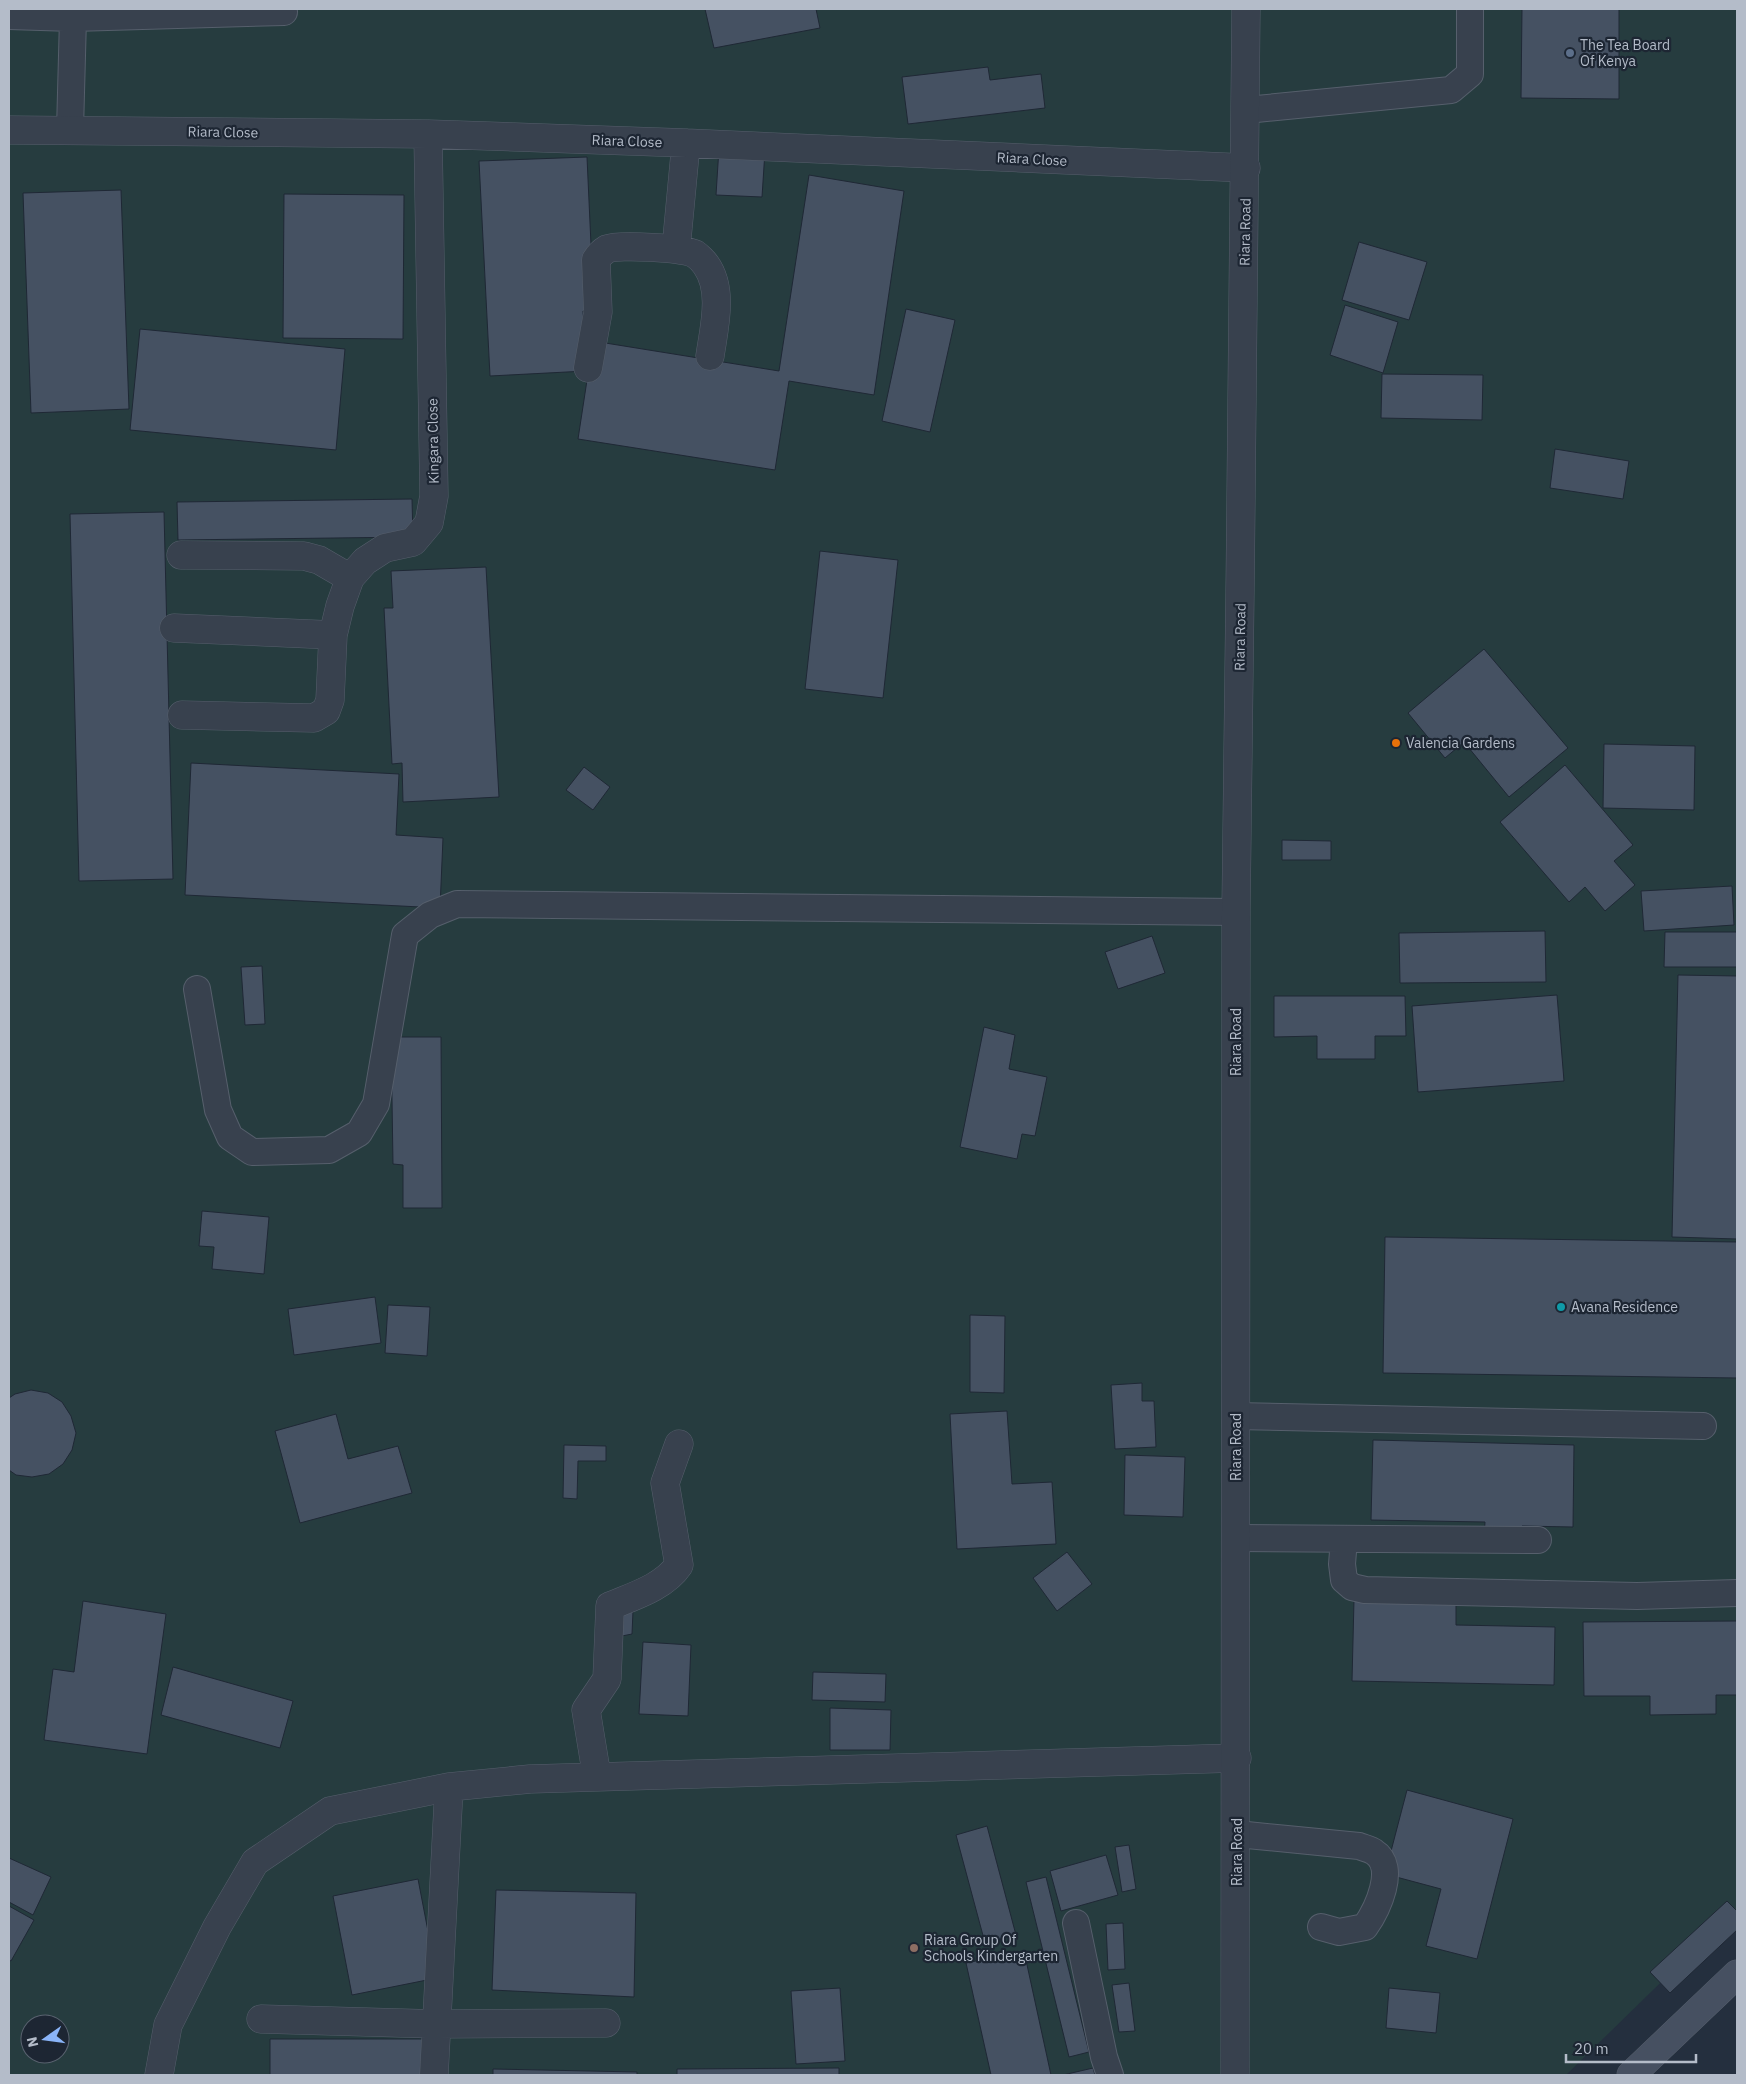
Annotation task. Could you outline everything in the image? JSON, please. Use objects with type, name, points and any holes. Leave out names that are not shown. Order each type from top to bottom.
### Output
[{"type":"main road","points":[[1632,2075],[1737,1974]]},
{"type":"street","name":"Riara Road","points":[[1235,2075],[1237,1834],[1236,912],[1246,168],[1246,9]]},
{"type":"street","name":"Riara Close","points":[[9,130],[428,134],[686,143],[1246,168]]},
{"type":"street","name":"Kingara Close","points":[[182,715],[314,718],[326,711],[330,700],[334,635],[340,606],[350,578],[365,562],[384,548],[413,542],[429,523],[434,496],[428,134]]},
{"type":"street","points":[[676,249],[686,143]]},
{"type":"street","points":[[588,368],[598,312],[596,260],[600,253],[609,248],[676,249],[696,254],[706,265],[715,291],[716,309],[710,356]]},
{"type":"street","points":[[181,555],[304,556],[318,560],[350,578]]},
{"type":"street","points":[[174,628],[334,635]]},
{"type":"street","points":[[597,1777],[586,1710],[607,1679],[610,1606],[648,1590],[672,1576],[679,1565],[665,1483],[679,1444]]},
{"type":"street","points":[[160,2075],[168,2025],[217,1927],[255,1862],[330,1811],[448,1786],[530,1779],[1237,1758]]},
{"type":"street","points":[[434,2075],[448,1786]]},
{"type":"street","points":[[261,2019],[436,2024],[606,2023]]},
{"type":"lane","points":[[1246,110],[1451,90],[1470,74],[1470,9]]},
{"type":"lane","points":[[9,16],[73,18],[284,12]]},
{"type":"lane","points":[[70,130],[73,18]]},
{"type":"lane","points":[[197,989],[218,1110],[230,1137],[252,1152],[329,1150],[359,1133],[376,1104],[405,935],[430,915],[457,904],[1236,912]]},
{"type":"lane","points":[[1236,1416],[1703,1426]]},
{"type":"lane","points":[[1236,1538],[1538,1540]]},
{"type":"lane","points":[[1344,1539],[1342,1564],[1344,1580],[1352,1587],[1364,1590],[1637,1596],[1737,1593]]},
{"type":"lane","points":[[1237,1834],[1359,1846],[1375,1853],[1382,1861],[1385,1876],[1381,1897],[1374,1914],[1365,1927],[1339,1932],[1321,1927]]},
{"type":"lane","points":[[1076,1924],[1104,2058],[1110,2075]]},
{"type":"green space","points":[[9,9],[1737,9],[1737,1908],[1566,2075],[9,2075]]},
{"type":"building","points":[[705,9],[816,9],[820,28],[714,48]]},
{"type":"building","name":"The Tea Board Of Kenya","points":[[1522,9],[1619,9],[1619,99],[1521,98]]},
{"type":"building","points":[[988,67],[990,80],[1041,74],[1045,108],[908,124],[902,77]]},
{"type":"building","points":[[719,148],[765,151],[762,197],[716,195]]},
{"type":"building","points":[[587,157],[594,310],[583,311],[586,371],[490,376],[479,161]]},
{"type":"building","points":[[809,175],[904,191],[874,395],[789,381],[775,470],[578,439],[593,341],[779,371]]},
{"type":"building","points":[[121,190],[129,409],[31,413],[23,193]]},
{"type":"building","points":[[284,194],[404,195],[403,339],[283,338]]},
{"type":"building","points":[[1359,242],[1427,262],[1409,320],[1342,300]]},
{"type":"building","points":[[1345,305],[1398,322],[1383,373],[1330,355]]},
{"type":"building","points":[[906,309],[955,320],[930,432],[882,421]]},
{"type":"building","points":[[140,329],[345,349],[336,450],[130,430]]},
{"type":"building","points":[[1382,374],[1483,375],[1482,420],[1381,418]]},
{"type":"building","points":[[1555,449],[1629,461],[1623,499],[1550,488]]},
{"type":"building","points":[[412,499],[413,537],[178,540],[177,502]]},
{"type":"building","points":[[164,512],[173,879],[79,881],[70,514]]},
{"type":"building","points":[[820,551],[898,560],[883,698],[805,689]]},
{"type":"building","points":[[486,567],[499,797],[403,802],[402,763],[392,764],[384,608],[393,608],[391,571]]},
{"type":"building","points":[[1484,649],[1568,748],[1509,797],[1464,742],[1445,758],[1408,713]]},
{"type":"building","points":[[1604,744],[1695,746],[1694,810],[1603,808]]},
{"type":"building","points":[[191,763],[399,774],[396,835],[443,838],[440,908],[185,895]]},
{"type":"building","points":[[1565,765],[1633,845],[1614,861],[1635,885],[1605,911],[1585,887],[1569,902],[1500,822]]},
{"type":"building","points":[[584,767],[610,787],[593,810],[566,790]]},
{"type":"building","points":[[1282,840],[1331,841],[1331,860],[1282,860]]},
{"type":"building","points":[[1732,886],[1734,925],[1644,931],[1641,891]]},
{"type":"building","points":[[1545,931],[1546,982],[1400,983],[1399,933]]},
{"type":"building","points":[[1665,932],[1737,932],[1737,967],[1664,967]]},
{"type":"building","points":[[1152,936],[1165,973],[1118,989],[1105,952]]},
{"type":"building","points":[[262,966],[265,1024],[245,1025],[241,967]]},
{"type":"building","points":[[1678,975],[1737,976],[1737,1239],[1672,1237]]},
{"type":"building","points":[[1557,995],[1564,1081],[1418,1092],[1412,1006]]},
{"type":"building","points":[[1274,996],[1405,996],[1406,1036],[1375,1036],[1375,1059],[1317,1059],[1317,1036],[1274,1037]]},
{"type":"building","points":[[984,1027],[1015,1035],[1009,1069],[1047,1077],[1035,1136],[1022,1134],[1017,1159],[960,1147]]},
{"type":"building","points":[[391,1037],[441,1037],[442,1208],[403,1208],[403,1165],[393,1164]]},
{"type":"building","points":[[202,1211],[269,1217],[264,1274],[212,1269],[214,1247],[199,1246]]},
{"type":"building","name":"Avana Residence","points":[[1385,1237],[1737,1242],[1737,1378],[1383,1373]]},
{"type":"building","points":[[375,1297],[381,1343],[294,1355],[288,1309]]},
{"type":"building","points":[[388,1305],[430,1307],[427,1356],[385,1353]]},
{"type":"building","points":[[970,1315],[1005,1316],[1004,1393],[970,1392]]},
{"type":"building","points":[[1142,1383],[1142,1401],[1154,1401],[1156,1447],[1115,1449],[1111,1385]]},
{"type":"building","points":[[31,1390],[48,1393],[62,1402],[71,1416],[76,1433],[72,1450],[63,1464],[49,1474],[32,1477],[16,1475],[9,1470],[9,1398],[15,1394]]},
{"type":"building","points":[[1007,1411],[1012,1484],[1052,1482],[1056,1544],[957,1549],[950,1414]]},
{"type":"building","points":[[336,1414],[348,1459],[398,1446],[412,1493],[300,1523],[275,1431]]},
{"type":"building","points":[[1373,1440],[1574,1445],[1573,1527],[1522,1526],[1522,1539],[1484,1538],[1485,1522],[1371,1520]]},
{"type":"building","points":[[564,1445],[606,1446],[606,1461],[578,1461],[577,1499],[563,1498]]},
{"type":"building","points":[[1125,1455],[1185,1457],[1183,1517],[1124,1515]]},
{"type":"building","points":[[1067,1552],[1092,1584],[1057,1611],[1033,1578]]},
{"type":"building","points":[[1354,1600],[1456,1601],[1456,1625],[1555,1627],[1554,1685],[1352,1681]]},
{"type":"building","points":[[83,1601],[166,1614],[147,1754],[44,1740],[53,1669],[74,1672]]},
{"type":"building","points":[[633,1611],[632,1634],[617,1637],[619,1615]]},
{"type":"building","points":[[1737,1621],[1737,1695],[1716,1695],[1716,1714],[1650,1715],[1650,1696],[1584,1696],[1583,1622]]},
{"type":"building","points":[[643,1642],[691,1645],[688,1716],[639,1714]]},
{"type":"building","points":[[173,1667],[293,1701],[280,1748],[161,1715]]},
{"type":"building","points":[[813,1672],[886,1674],[885,1702],[812,1700]]},
{"type":"building","points":[[830,1708],[891,1710],[890,1750],[830,1750]]},
{"type":"building","points":[[1407,1790],[1513,1819],[1477,1959],[1426,1946],[1441,1889],[1385,1874]]},
{"type":"building","points":[[987,1826],[1016,1935],[985,1943],[956,1835]]},
{"type":"building","points":[[1129,1845],[1136,1889],[1122,1892],[1115,1847]]},
{"type":"building","points":[[1106,1855],[1118,1895],[1061,1911],[1050,1871]]},
{"type":"building","points":[[9,1858],[51,1877],[33,1915],[9,1902]]},
{"type":"building","points":[[1046,1877],[1089,2052],[1069,2057],[1026,1882]]},
{"type":"building","points":[[418,1879],[437,1978],[352,1995],[333,1896]]},
{"type":"building","points":[[496,1890],[636,1893],[634,1997],[492,1990]]},
{"type":"building","points":[[1727,1901],[1737,1911],[1737,1930],[1670,1993],[1650,1972]]},
{"type":"building","points":[[9,1906],[34,1920],[11,1961],[9,1960]]},
{"type":"building","points":[[1123,1923],[1125,1969],[1108,1970],[1106,1924]]},
{"type":"building","points":[[1024,1951],[1051,2075],[991,2075],[966,1963]]},
{"type":"building","points":[[1129,1983],[1135,2031],[1119,2032],[1112,1985]]},
{"type":"building","points":[[840,1988],[845,2061],[796,2064],[791,1991]]},
{"type":"building","points":[[1389,1988],[1440,1993],[1436,2033],[1386,2028]]},
{"type":"building","points":[[270,2039],[423,2039],[423,2075],[270,2075]]},
{"type":"building","points":[[839,2068],[839,2075],[677,2075],[677,2069]]},
{"type":"building","points":[[1093,2068],[1095,2075],[1063,2075]]},
{"type":"building","points":[[493,2069],[637,2072],[637,2075],[493,2075]]},
{"type":"place","name":"The Tea Board Of Kenya","points":[[1570,53]]},
{"type":"place","name":"Valencia Gardens","points":[[1396,743]]},
{"type":"place","name":"Avana Residence","points":[[1561,1307]]},
{"type":"place","name":"Riara Group Of Schools Kindergarten","points":[[914,1948]]}]
